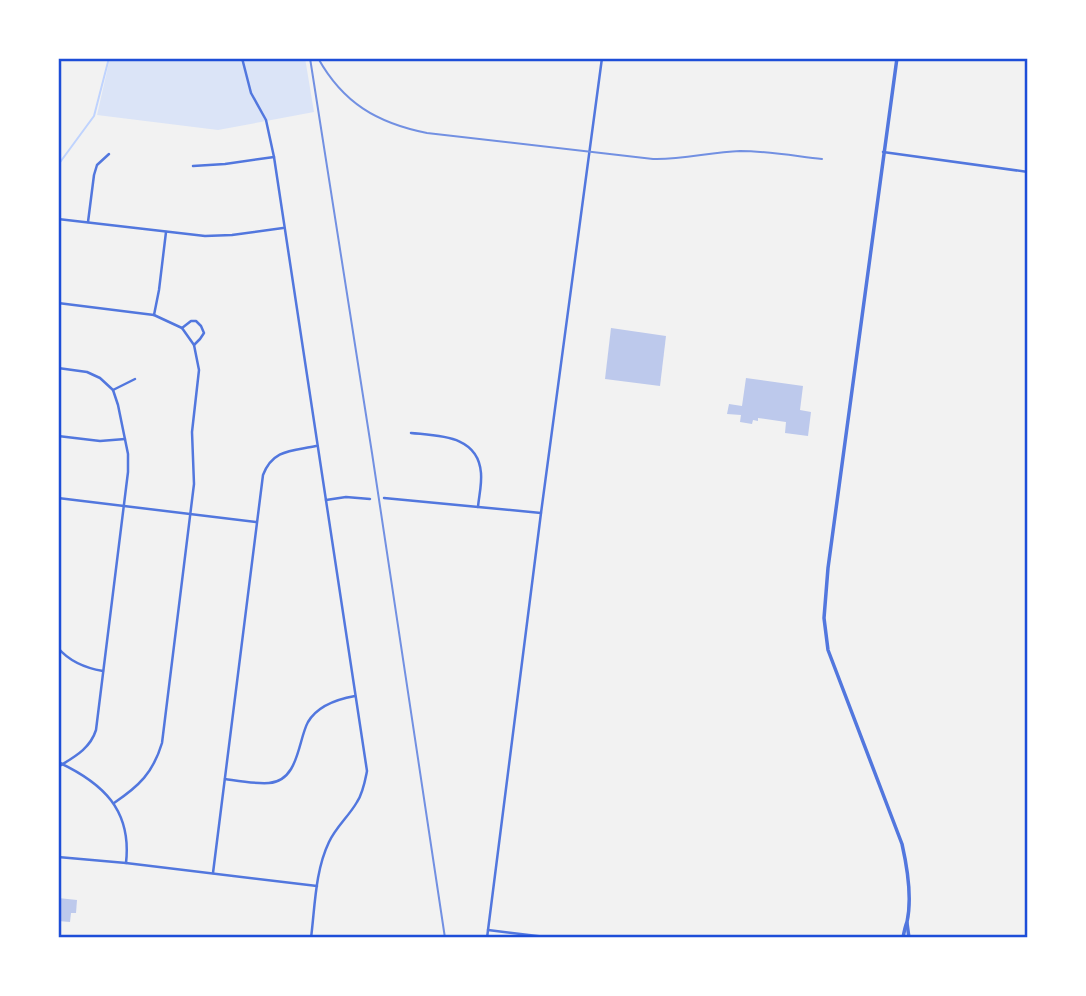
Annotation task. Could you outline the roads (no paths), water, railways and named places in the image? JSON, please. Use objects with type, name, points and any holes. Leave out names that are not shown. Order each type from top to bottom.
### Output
[{"type":"street","points":[[242,58],[251,93],[266,120],[274,157],[367,771],[357,802],[329,841],[317,886],[311,938]]},
{"type":"street","points":[[487,938],[602,58]]},
{"type":"street","points":[[897,58],[828,568],[824,618],[828,650],[902,844],[908,891],[909,938]]},
{"type":"street","points":[[884,152],[1028,172]]},
{"type":"street","points":[[88,222],[97,165],[109,154]]},
{"type":"street","points":[[193,166],[274,157]]},
{"type":"street","points":[[58,219],[218,237],[283,228]]},
{"type":"street","points":[[153,315],[166,232]]},
{"type":"street","points":[[58,303],[153,315],[182,328],[194,345],[199,370],[192,432],[194,475],[162,743],[147,775],[114,803]]},
{"type":"street","points":[[182,328],[191,321],[196,321],[201,326],[204,333],[194,345]]},
{"type":"street","points":[[58,368],[87,372],[100,378],[113,390],[128,454],[124,506],[94,736],[86,748],[58,767]]},
{"type":"street","points":[[113,390],[135,379]]},
{"type":"street","points":[[411,433],[449,437],[470,449],[478,461],[481,474],[478,507]]},
{"type":"street","points":[[58,436],[100,441],[125,439]]},
{"type":"street","points":[[213,873],[264,475],[270,461],[286,452],[317,446]]},
{"type":"street","points":[[326,500],[346,497],[370,499]]},
{"type":"street","points":[[58,498],[257,522]]},
{"type":"street","points":[[384,498],[541,513]]},
{"type":"street","points":[[58,648],[78,664],[103,671]]},
{"type":"street","points":[[225,779],[269,783],[278,781],[294,765],[309,720],[330,702],[355,696]]},
{"type":"street","points":[[58,762],[95,785],[114,803],[127,835],[126,863]]},
{"type":"street","points":[[58,857],[317,886]]},
{"type":"street","points":[[903,938],[907,923]]},
{"type":"street","points":[[488,930],[554,938]]},
{"type":"waterway","points":[[58,165],[94,116],[109,58]]},
{"type":"railway","points":[[310,58],[445,938]]},
{"type":"railway","points":[[318,58],[339,87],[363,109],[392,123],[427,133],[653,159],[740,151],[822,159]]}]
